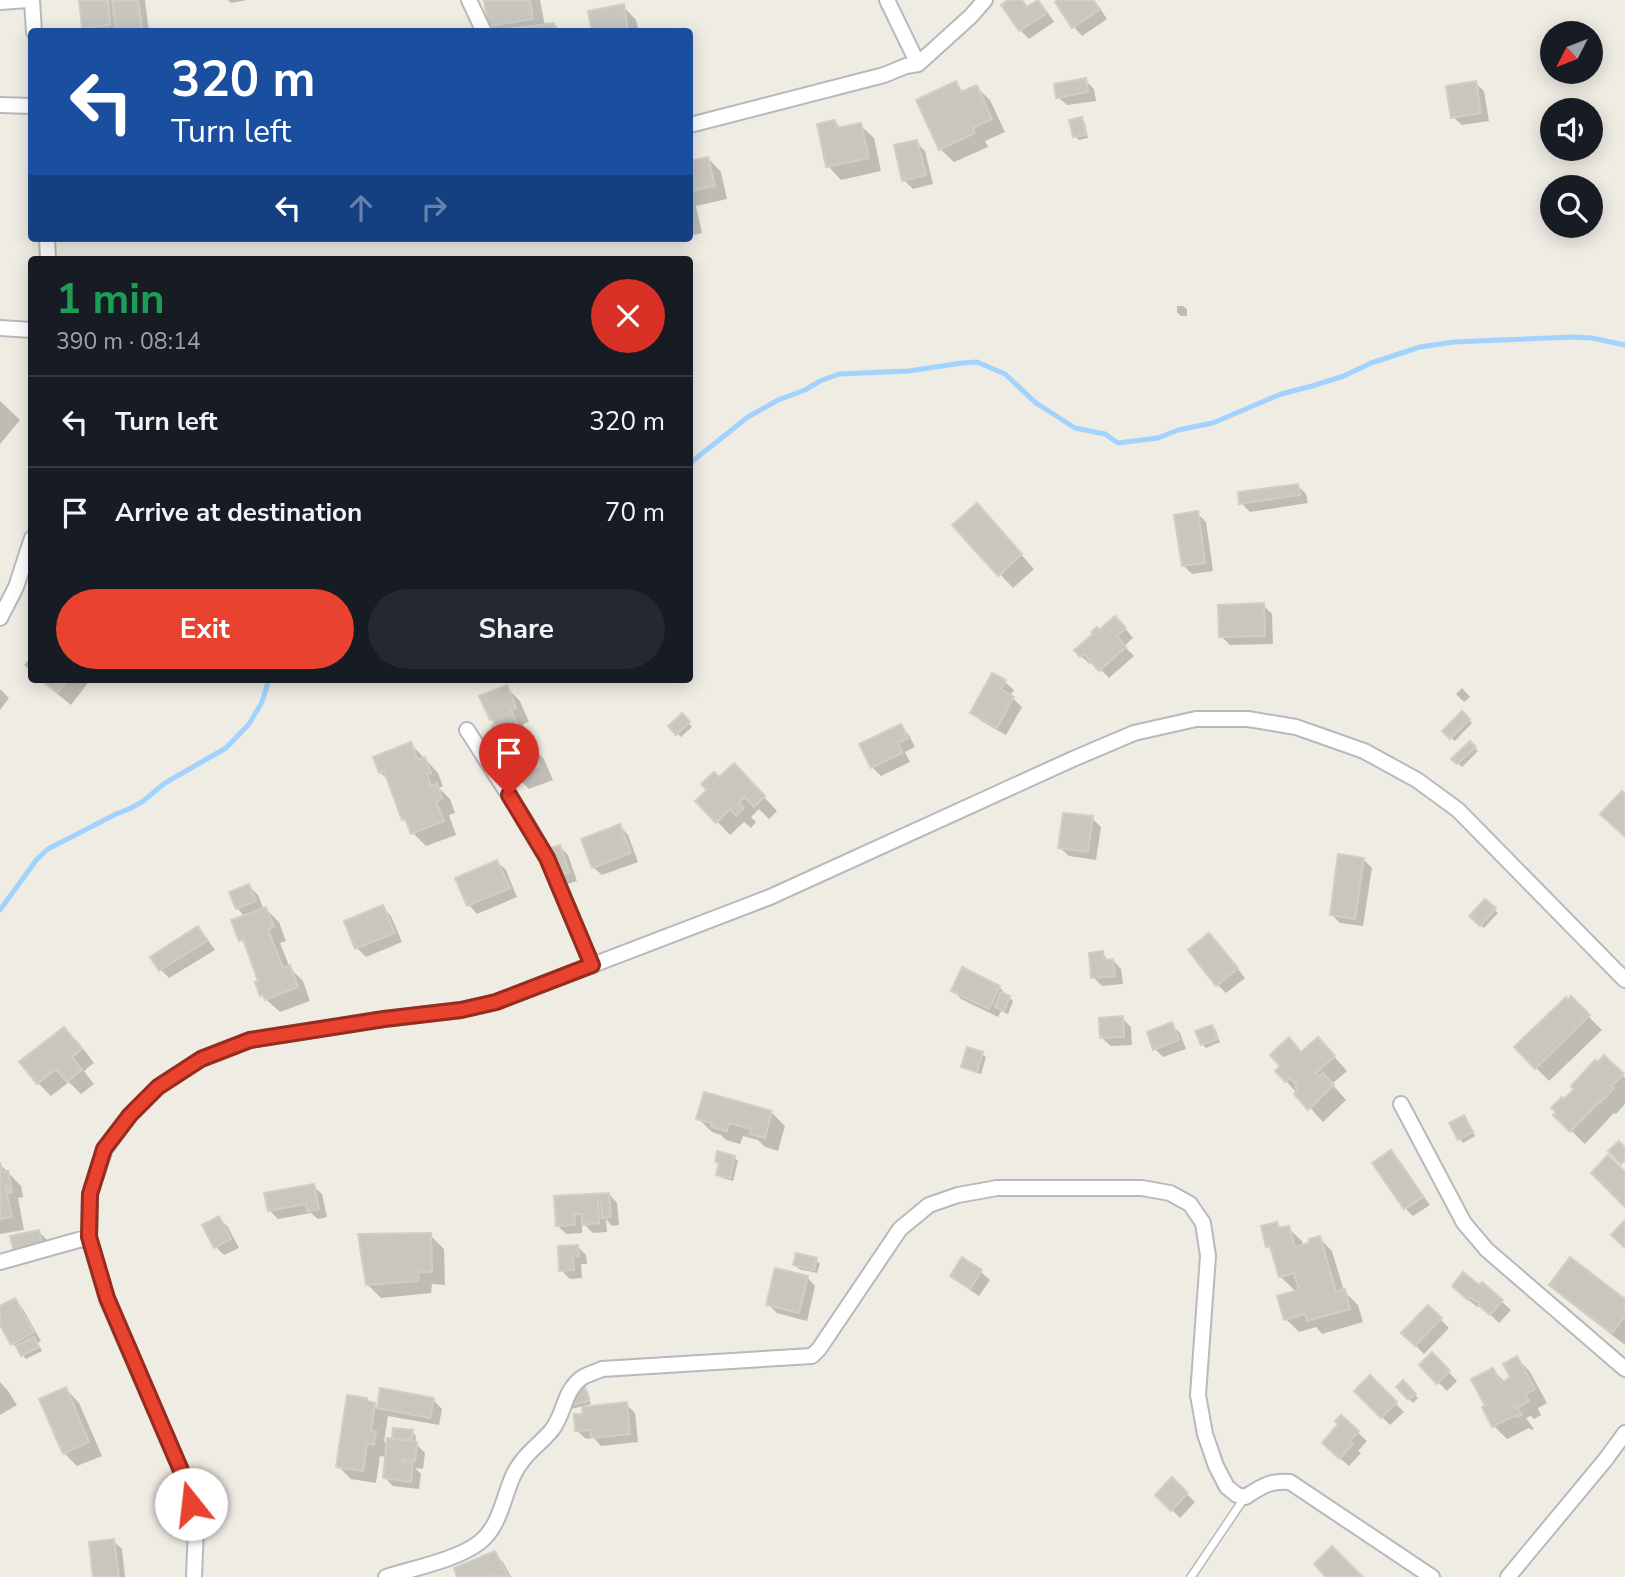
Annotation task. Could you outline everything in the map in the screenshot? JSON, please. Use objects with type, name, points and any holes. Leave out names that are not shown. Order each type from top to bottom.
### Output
[{"type":"street","points":[[0,2],[30,0],[34,28]]},
{"type":"street","points":[[469,0],[482,28]]},
{"type":"street","points":[[887,0],[918,64]]},
{"type":"street","points":[[693,124],[918,64],[985,0]]},
{"type":"street","points":[[0,105],[28,106]]},
{"type":"street","points":[[0,328],[28,330]]},
{"type":"street","points":[[0,618],[16,587],[28,550]]},
{"type":"street","points":[[194,1577],[196,1527],[186,1482],[107,1298],[89,1237],[90,1194],[104,1149],[130,1115],[158,1087],[201,1059],[250,1040],[461,1010],[496,1002],[770,897],[1134,733],[1196,719],[1248,719],[1296,727],[1364,751],[1417,780],[1458,810],[1625,979]]},
{"type":"street","points":[[467,730],[547,858],[592,965]]},
{"type":"street","points":[[1401,1104],[1464,1223],[1487,1250],[1625,1369]]},
{"type":"street","points":[[386,1577],[463,1553],[482,1540],[496,1522],[514,1473],[522,1460],[551,1431],[559,1418],[566,1396],[583,1377],[603,1369],[812,1356],[900,1229],[929,1205],[958,1195],[997,1188],[1142,1188],[1170,1193],[1190,1204],[1203,1223],[1208,1256],[1198,1395],[1205,1434],[1216,1466],[1227,1487],[1237,1495],[1245,1497],[1276,1481],[1290,1482],[1432,1577]]},
{"type":"street","points":[[0,1262],[89,1237]]},
{"type":"street","points":[[1508,1577],[1625,1433]]},
{"type":"lane","points":[[1191,1577],[1245,1497]]},
{"type":"building","points":[[79,0],[108,0],[110,25],[82,28]]},
{"type":"building","points":[[112,0],[138,0],[142,28],[116,28]]},
{"type":"building","points":[[484,0],[530,0],[533,19],[488,26]]},
{"type":"building","points":[[1008,0],[1022,0],[1027,7],[1038,0],[1047,13],[1019,31],[1001,5]]},
{"type":"building","points":[[1093,0],[1100,9],[1072,28],[1055,2]]},
{"type":"building","points":[[624,4],[627,28],[591,28],[588,11]]},
{"type":"building","points":[[554,23],[555,28],[516,28]]},
{"type":"building","points":[[1086,78],[1088,92],[1056,98],[1054,84]]},
{"type":"building","points":[[956,81],[961,92],[977,85],[992,119],[973,128],[975,133],[939,150],[916,100]]},
{"type":"building","points":[[1476,81],[1481,113],[1451,118],[1446,86]]},
{"type":"building","points":[[1082,117],[1086,135],[1073,137],[1069,120]]},
{"type":"building","points":[[835,120],[837,128],[861,123],[869,158],[826,167],[817,124]]},
{"type":"building","points":[[917,140],[926,175],[902,181],[894,145]]},
{"type":"building","points":[[708,157],[715,186],[693,190],[693,160]]},
{"type":"building","points":[[1298,484],[1300,495],[1239,504],[1238,492]]},
{"type":"building","points":[[977,503],[1022,554],[998,576],[952,525]]},
{"type":"building","points":[[1198,511],[1205,563],[1182,566],[1174,515]]},
{"type":"building","points":[[1264,603],[1265,636],[1219,637],[1218,605]]},
{"type":"building","points":[[1115,616],[1126,628],[1117,636],[1126,647],[1099,671],[1084,654],[1080,657],[1074,650],[1093,634],[1091,632],[1097,627],[1099,630]]},
{"type":"building","points":[[992,673],[1006,680],[1001,689],[1014,697],[997,728],[970,713]]},
{"type":"building","points":[[45,683],[65,683],[57,693]]},
{"type":"building","points":[[507,685],[516,708],[511,710],[526,746],[531,744],[540,766],[514,777],[505,755],[507,754],[504,748],[501,749],[492,726],[495,725],[479,696]]},
{"type":"building","points":[[1462,711],[1470,719],[1450,739],[1442,731]]},
{"type":"building","points":[[682,713],[690,722],[676,735],[668,726]]},
{"type":"building","points":[[901,724],[908,738],[898,743],[902,753],[871,768],[859,744]]},
{"type":"building","points":[[1470,741],[1476,747],[1457,764],[1451,759]]},
{"type":"building","points":[[411,742],[418,760],[425,757],[431,773],[427,774],[431,786],[437,783],[442,799],[436,801],[444,821],[411,834],[405,819],[402,820],[384,771],[379,773],[373,757]]},
{"type":"building","points":[[734,763],[765,796],[754,807],[745,797],[739,802],[744,808],[736,816],[730,809],[716,823],[695,801],[707,790],[701,784],[714,772],[719,777]]},
{"type":"building","points":[[1622,791],[1625,794],[1625,837],[1600,814]]},
{"type":"building","points":[[1063,813],[1093,816],[1088,852],[1058,848]]},
{"type":"building","points":[[620,824],[631,853],[592,868],[581,839]]},
{"type":"building","points":[[560,845],[569,872],[551,878],[542,851]]},
{"type":"building","points":[[1338,854],[1364,858],[1355,919],[1330,915]]},
{"type":"building","points":[[497,860],[510,888],[467,906],[455,878]]},
{"type":"building","points":[[249,884],[256,901],[236,909],[229,892]]},
{"type":"building","points":[[1485,899],[1496,908],[1480,926],[1469,916]]},
{"type":"building","points":[[383,905],[395,933],[355,949],[344,921]]},
{"type":"building","points":[[266,907],[274,927],[268,929],[283,968],[290,965],[298,987],[265,1000],[263,995],[260,996],[255,982],[258,981],[243,939],[239,941],[231,920]]},
{"type":"building","points":[[198,926],[207,941],[159,971],[150,957]]},
{"type":"building","points":[[1209,933],[1238,968],[1216,986],[1188,950]]},
{"type":"building","points":[[1103,951],[1104,960],[1113,959],[1115,976],[1091,978],[1089,953]]},
{"type":"building","points":[[962,967],[1000,986],[989,1009],[951,991]]},
{"type":"building","points":[[1001,992],[1010,996],[1004,1011],[995,1007]]},
{"type":"building","points":[[1571,996],[1590,1015],[1535,1069],[1514,1047],[1566,997],[1568,1000]]},
{"type":"building","points":[[1123,1016],[1124,1037],[1100,1038],[1099,1018]]},
{"type":"building","points":[[1172,1022],[1179,1040],[1153,1050],[1147,1032]]},
{"type":"building","points":[[1212,1025],[1218,1039],[1201,1045],[1195,1031]]},
{"type":"building","points":[[64,1027],[82,1049],[72,1057],[82,1070],[67,1082],[56,1069],[37,1084],[19,1062]]},
{"type":"building","points":[[1289,1037],[1301,1052],[1318,1037],[1335,1056],[1316,1073],[1319,1077],[1323,1073],[1334,1085],[1308,1110],[1294,1094],[1298,1090],[1295,1087],[1297,1085],[1290,1078],[1285,1082],[1275,1071],[1280,1066],[1270,1055]]},
{"type":"building","points":[[967,1047],[983,1052],[977,1072],[961,1067]]},
{"type":"building","points":[[1604,1055],[1624,1074],[1601,1102],[1570,1132],[1553,1115],[1556,1112],[1551,1108],[1574,1089],[1571,1086],[1595,1060],[1598,1062]]},
{"type":"building","points":[[704,1092],[772,1111],[765,1138],[750,1134],[751,1129],[729,1123],[727,1131],[696,1119]]},
{"type":"building","points":[[1464,1115],[1473,1132],[1458,1140],[1449,1123]]},
{"type":"building","points":[[1619,1141],[1625,1148],[1625,1160],[1621,1164],[1608,1151]]},
{"type":"building","points":[[1391,1150],[1423,1196],[1404,1209],[1372,1163]]},
{"type":"building","points":[[717,1151],[735,1156],[730,1178],[716,1175],[719,1163],[715,1162]]},
{"type":"building","points":[[1608,1155],[1625,1172],[1625,1207],[1591,1173]]},
{"type":"building","points":[[0,1162],[2,1172],[8,1171],[12,1192],[9,1193],[7,1184],[5,1185],[12,1217],[0,1219]]},
{"type":"building","points":[[314,1184],[319,1209],[307,1211],[306,1204],[268,1211],[264,1193]]},
{"type":"building","points":[[609,1193],[611,1217],[602,1218],[601,1201],[598,1201],[599,1223],[582,1225],[582,1214],[574,1214],[575,1225],[556,1226],[554,1196]]},
{"type":"building","points":[[219,1216],[231,1239],[214,1248],[202,1225]]},
{"type":"building","points":[[1625,1220],[1625,1248],[1611,1235]]},
{"type":"building","points":[[1277,1222],[1279,1228],[1289,1226],[1295,1247],[1320,1236],[1336,1292],[1345,1289],[1350,1309],[1307,1321],[1305,1314],[1284,1320],[1277,1296],[1299,1290],[1294,1273],[1279,1277],[1270,1246],[1266,1247],[1261,1226]]},
{"type":"building","points":[[39,1230],[43,1247],[14,1252],[10,1236]]},
{"type":"building","points":[[431,1233],[432,1272],[419,1272],[418,1281],[366,1285],[358,1234]]},
{"type":"building","points":[[578,1245],[579,1256],[573,1256],[574,1270],[559,1271],[558,1246]]},
{"type":"building","points":[[796,1253],[817,1258],[814,1270],[793,1265]]},
{"type":"building","points":[[962,1257],[982,1270],[970,1289],[950,1276]]},
{"type":"building","points":[[1570,1257],[1625,1299],[1625,1316],[1612,1333],[1549,1285]]},
{"type":"building","points":[[775,1268],[808,1276],[799,1313],[766,1305]]},
{"type":"building","points":[[1463,1272],[1479,1285],[1482,1282],[1503,1300],[1490,1315],[1478,1305],[1480,1303],[1470,1297],[1468,1300],[1452,1286]]},
{"type":"building","points":[[15,1298],[34,1332],[11,1345],[0,1325],[0,1306]]},
{"type":"building","points":[[1428,1305],[1442,1318],[1415,1346],[1401,1333]]},
{"type":"building","points":[[34,1337],[39,1347],[21,1356],[16,1346]]},
{"type":"building","points":[[1432,1352],[1450,1371],[1437,1384],[1419,1365]]},
{"type":"building","points":[[1517,1356],[1535,1389],[1525,1394],[1529,1401],[1519,1407],[1517,1403],[1514,1405],[1522,1415],[1516,1415],[1492,1427],[1471,1379],[1493,1368],[1501,1383],[1510,1377],[1503,1364]]},
{"type":"building","points":[[1370,1375],[1397,1402],[1381,1418],[1354,1391]]},
{"type":"building","points":[[1403,1380],[1416,1394],[1408,1400],[1396,1387]]},
{"type":"building","points":[[585,1386],[589,1401],[566,1406],[562,1391]]},
{"type":"building","points":[[66,1387],[89,1442],[63,1454],[39,1399]]},
{"type":"building","points":[[380,1388],[434,1398],[430,1418],[377,1408]]},
{"type":"building","points":[[347,1395],[367,1398],[367,1401],[375,1403],[371,1430],[376,1431],[374,1445],[367,1443],[363,1471],[336,1467]]},
{"type":"building","points":[[627,1402],[630,1434],[591,1438],[590,1430],[575,1431],[574,1414],[583,1414],[582,1407]]},
{"type":"building","points":[[1341,1415],[1359,1431],[1340,1459],[1322,1443],[1338,1424],[1335,1421]]},
{"type":"building","points":[[393,1428],[413,1430],[412,1440],[392,1438]]},
{"type":"building","points":[[387,1438],[417,1442],[415,1461],[403,1459],[403,1462],[413,1463],[411,1482],[383,1478]]},
{"type":"building","points":[[1172,1477],[1188,1493],[1171,1511],[1155,1495]]},
{"type":"building","points":[[114,1539],[119,1577],[93,1577],[89,1542]]},
{"type":"building","points":[[1332,1546],[1363,1577],[1326,1577],[1314,1564]]},
{"type":"building","points":[[495,1551],[508,1576],[457,1577],[454,1568]]},
{"type":"waterway","points":[[693,461],[748,417],[778,400],[839,374],[909,371],[977,362],[1005,374],[1036,403],[1075,428],[1105,434],[1118,443],[1158,438],[1178,430],[1213,423],[1281,394],[1344,376],[1371,363],[1420,347],[1454,342],[1572,337],[1625,345]]},
{"type":"waterway","points":[[0,910],[37,859],[48,849],[142,802],[165,783],[226,748],[249,724],[262,702],[268,683]]},
{"type":"route","points":[[191,1504],[186,1482],[107,1298],[89,1237],[90,1194],[104,1149],[130,1115],[158,1087],[201,1059],[250,1040],[461,1010],[496,1002],[592,965],[547,858],[509,795]]}]
